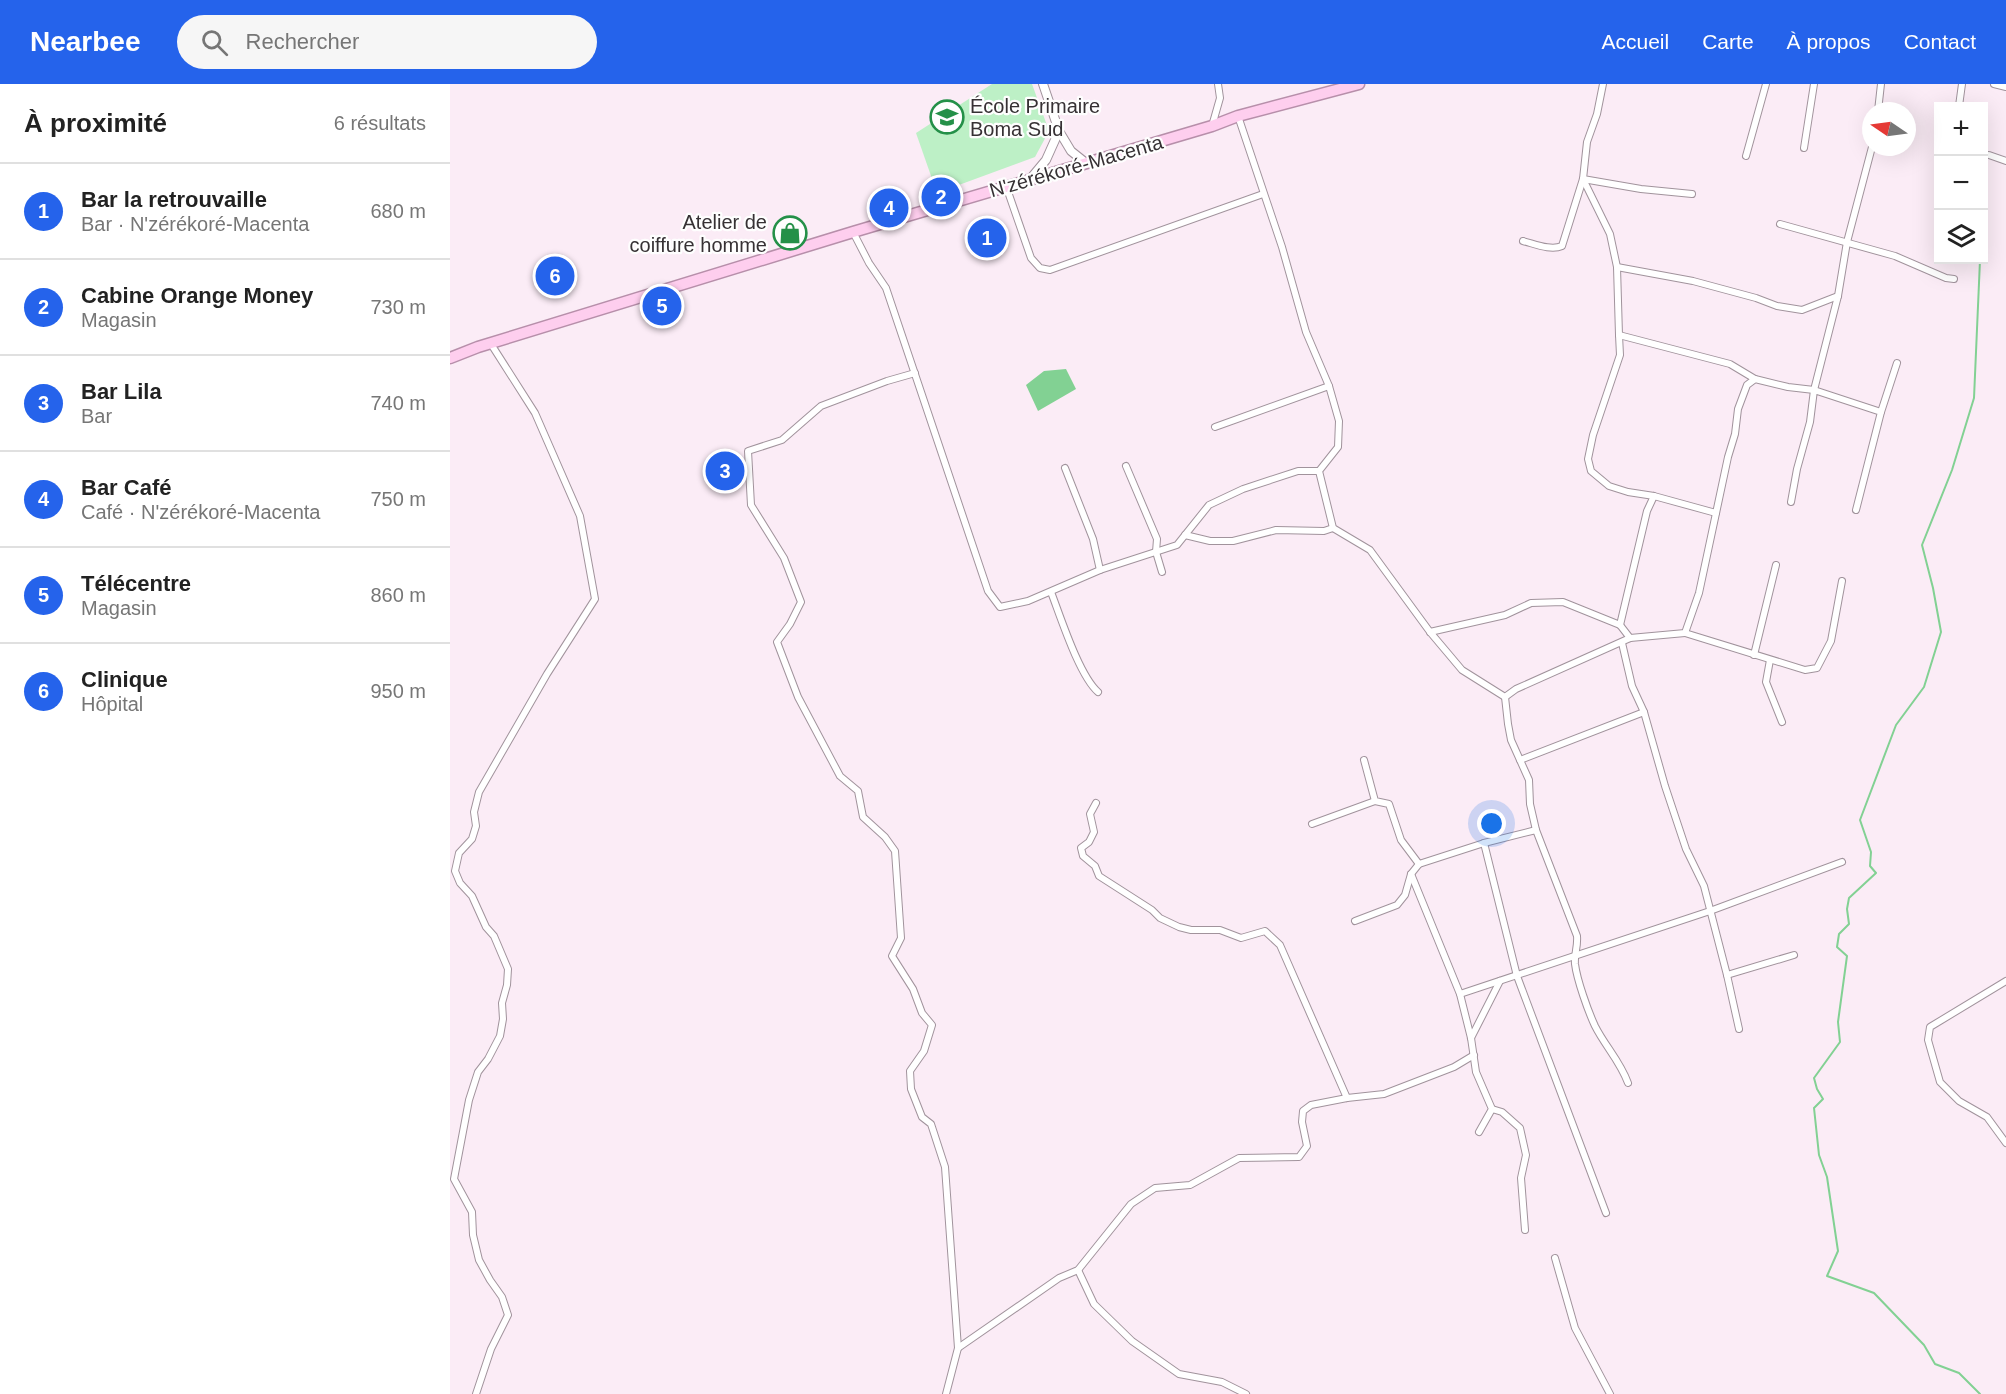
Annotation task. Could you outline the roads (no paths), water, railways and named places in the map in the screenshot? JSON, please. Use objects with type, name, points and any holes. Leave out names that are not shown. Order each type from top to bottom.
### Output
[{"type":"highway","name":"N'zérékoré-Macenta","points":[[450,358],[853,232],[1212,126],[1238,116],[1344,86],[1359,84]]},
{"type":"street","points":[[1044,84],[1059,131],[1071,151],[1086,163]]},
{"type":"street","points":[[1212,126],[1220,98],[1218,84]]},
{"type":"street","points":[[1523,241],[1550,247],[1562,246],[1582,179],[1587,142],[1604,84]]},
{"type":"street","points":[[1746,156],[1766,84]]},
{"type":"street","points":[[1804,148],[1814,84]]},
{"type":"street","points":[[1879,102],[1881,84]]},
{"type":"street","points":[[1960,102],[1962,84]]},
{"type":"street","points":[[1238,116],[1282,247],[1306,332],[1329,386],[1339,421],[1338,447],[1319,471]]},
{"type":"street","points":[[1031,179],[1046,160],[1059,131]]},
{"type":"street","points":[[1989,155],[2006,161]]},
{"type":"street","points":[[1791,502],[1814,390],[1838,296],[1847,242],[1870,156]]},
{"type":"street","points":[[1582,179],[1641,189],[1692,194]]},
{"type":"street","points":[[1582,179],[1610,234],[1617,267],[1620,355],[1593,435],[1588,459],[1591,471],[1609,486],[1716,513]]},
{"type":"street","points":[[1006,186],[1030,258],[1040,268],[1050,270],[1263,194]]},
{"type":"street","points":[[1780,224],[1895,255],[1946,278],[1954,279]]},
{"type":"street","points":[[853,232],[869,263],[886,288],[988,591],[1000,607],[1028,601],[1100,570],[1177,545],[1209,505],[1234,493],[1298,471],[1319,471]]},
{"type":"street","points":[[1617,267],[1693,281],[1777,306],[1802,310],[1838,296]]},
{"type":"street","points":[[1619,335],[1730,363],[1755,379],[1788,387],[1814,390],[1881,412]]},
{"type":"street","points":[[476,1394],[491,1349],[508,1315],[502,1297],[479,1260],[473,1235],[472,1212],[454,1179],[462,1133],[475,1081],[500,1036],[504,1019],[502,1003],[508,969],[494,936],[486,927],[472,896],[460,883],[455,871],[459,853],[472,839],[476,826],[474,812],[479,792],[547,674],[595,599],[580,516],[535,413],[491,344]]},
{"type":"street","points":[[1856,510],[1881,412],[1897,363]]},
{"type":"street","points":[[915,373],[821,406],[782,440],[748,451],[748,485],[751,505],[784,558],[801,602],[790,624],[777,642],[798,697],[840,776],[858,791],[863,817],[885,837],[895,851],[902,938],[892,956],[913,989],[922,1013],[932,1025],[924,1051],[910,1071],[911,1089],[922,1117],[931,1124],[945,1167],[958,1347],[946,1394]]},
{"type":"street","points":[[1685,633],[1699,593],[1735,434],[1738,409],[1747,385],[1755,379]]},
{"type":"street","points":[[1215,427],[1329,386]]},
{"type":"street","points":[[1126,466],[1157,539],[1156,552],[1162,572]]},
{"type":"street","points":[[1065,468],[1093,539],[1100,570]]},
{"type":"street","points":[[1319,471],[1333,528],[1370,550],[1430,632],[1462,670],[1506,697]]},
{"type":"street","points":[[1620,625],[1647,511],[1654,496]]},
{"type":"street","points":[[1185,535],[1210,541],[1233,541],[1275,530],[1324,531],[1333,528]]},
{"type":"street","points":[[1754,655],[1776,565]]},
{"type":"street","points":[[1506,697],[1516,689],[1630,638],[1685,633],[1805,670],[1817,668],[1831,642],[1842,581]]},
{"type":"street","points":[[1051,592],[1078,659],[1098,692]]},
{"type":"street","points":[[1430,632],[1505,615],[1531,603],[1563,602],[1620,625],[1630,638]]},
{"type":"street","points":[[1622,643],[1632,686],[1644,712],[1686,849],[1704,886],[1739,1029]]},
{"type":"street","points":[[1770,660],[1766,682],[1782,722]]},
{"type":"street","points":[[1506,697],[1508,724],[1529,780],[1530,804],[1536,830],[1577,936],[1578,948],[1575,965],[1597,1029],[1620,1064],[1628,1083]]},
{"type":"street","points":[[1520,760],[1644,712]]},
{"type":"street","points":[[1364,760],[1375,801]]},
{"type":"street","points":[[1312,824],[1375,801],[1389,804],[1401,840],[1419,864]]},
{"type":"street","points":[[1096,803],[1090,814],[1094,832],[1089,842],[1081,848],[1083,856],[1095,866],[1099,876],[1152,910],[1160,918],[1179,927],[1191,930],[1220,930],[1241,938],[1265,931],[1280,945],[1347,1098]]},
{"type":"street","points":[[1354,921],[1397,905],[1405,895],[1411,874],[1419,864],[1484,843],[1536,830]]},
{"type":"street","points":[[1484,843],[1517,976],[1606,1213]]},
{"type":"street","points":[[1460,994],[1710,911],[1842,862]]},
{"type":"street","points":[[1411,874],[1460,994],[1472,1038],[1476,1072],[1492,1109],[1479,1132]]},
{"type":"street","points":[[1727,975],[1794,955]]},
{"type":"street","points":[[1472,1038],[1500,981]]},
{"type":"street","points":[[2006,981],[1930,1027],[1928,1040],[1940,1082],[1959,1101],[1987,1117],[2006,1143]]},
{"type":"street","points":[[958,1347],[1059,1278],[1078,1270],[1131,1204],[1155,1188],[1190,1185],[1239,1158],[1299,1157],[1307,1146],[1302,1122],[1303,1111],[1311,1105],[1384,1094],[1454,1067],[1474,1055]]},
{"type":"street","points":[[1492,1109],[1502,1112],[1520,1128],[1526,1155],[1521,1178],[1525,1230]]},
{"type":"street","points":[[1555,1258],[1575,1328],[1610,1394]]},
{"type":"street","points":[[1078,1270],[1094,1304],[1132,1341],[1179,1374],[1222,1382],[1246,1394]]},
{"type":"waterway","points":[[1980,264],[1974,398],[1952,470],[1922,545],[1941,632],[1924,687],[1896,725],[1860,820],[1871,852],[1870,866],[1876,873],[1849,898],[1847,909],[1849,924],[1839,934],[1837,947],[1847,956],[1838,1022],[1840,1042],[1814,1078],[1823,1099],[1814,1108],[1819,1155],[1827,1177],[1838,1251],[1827,1276],[1874,1293],[1924,1345],[1935,1364],[1959,1373],[1980,1394]]},
{"type":"place","name":"École Primaire Boma Sud","points":[[947,117]]},
{"type":"place","name":"Cabine Orange Money","points":[[941,197]]},
{"type":"place","name":"Bar Café","points":[[889,208]]},
{"type":"place","name":"Atelier de coiffure homme","points":[[790,233]]},
{"type":"place","name":"Bar la retrouvaille","points":[[987,238]]},
{"type":"place","name":"Clinique","points":[[555,276]]},
{"type":"place","name":"Télécentre","points":[[662,306]]},
{"type":"place","name":"Bar Lila","points":[[725,471]]}]
